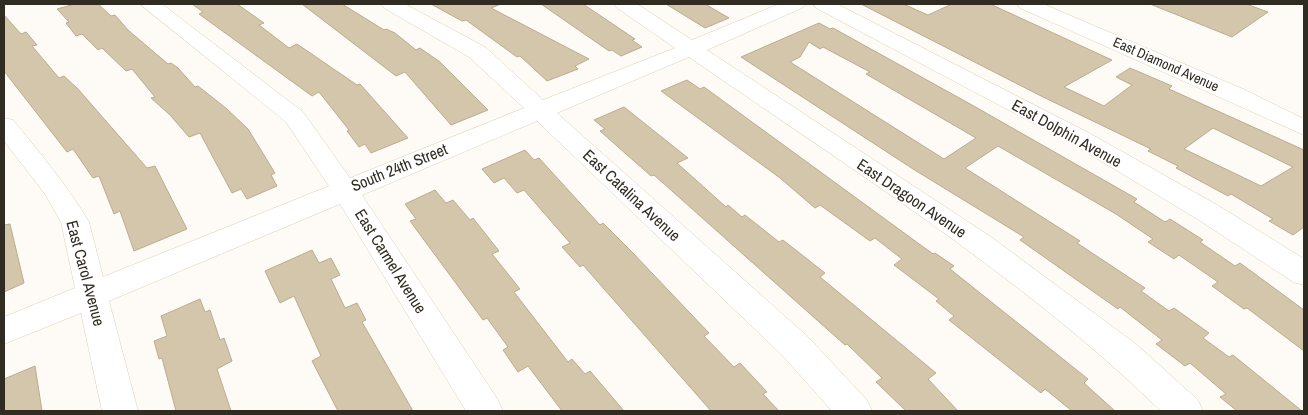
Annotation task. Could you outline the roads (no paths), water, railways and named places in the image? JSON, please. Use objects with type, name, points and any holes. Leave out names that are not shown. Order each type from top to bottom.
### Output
[{"type":"street","name":"East Carmel Avenue","points":[[150,4],[295,117],[346,190],[485,411]]},
{"type":"street","name":"East Catalina Avenue","points":[[391,4],[477,52],[795,346],[854,411]]},
{"type":"street","name":"East Dragoon Avenue","points":[[624,4],[981,244],[1124,354],[1185,411]]},
{"type":"street","name":"South 24th Street","points":[[4,331],[795,4]]},
{"type":"street","name":"East Dolphin Avenue","points":[[823,4],[1080,138],[1209,213],[1304,274]]},
{"type":"street","name":"East Diamond Avenue","points":[[1027,4],[1235,94],[1304,128]]},
{"type":"street","name":"East Carol Avenue","points":[[4,125],[55,189],[75,222],[120,411]]}]
